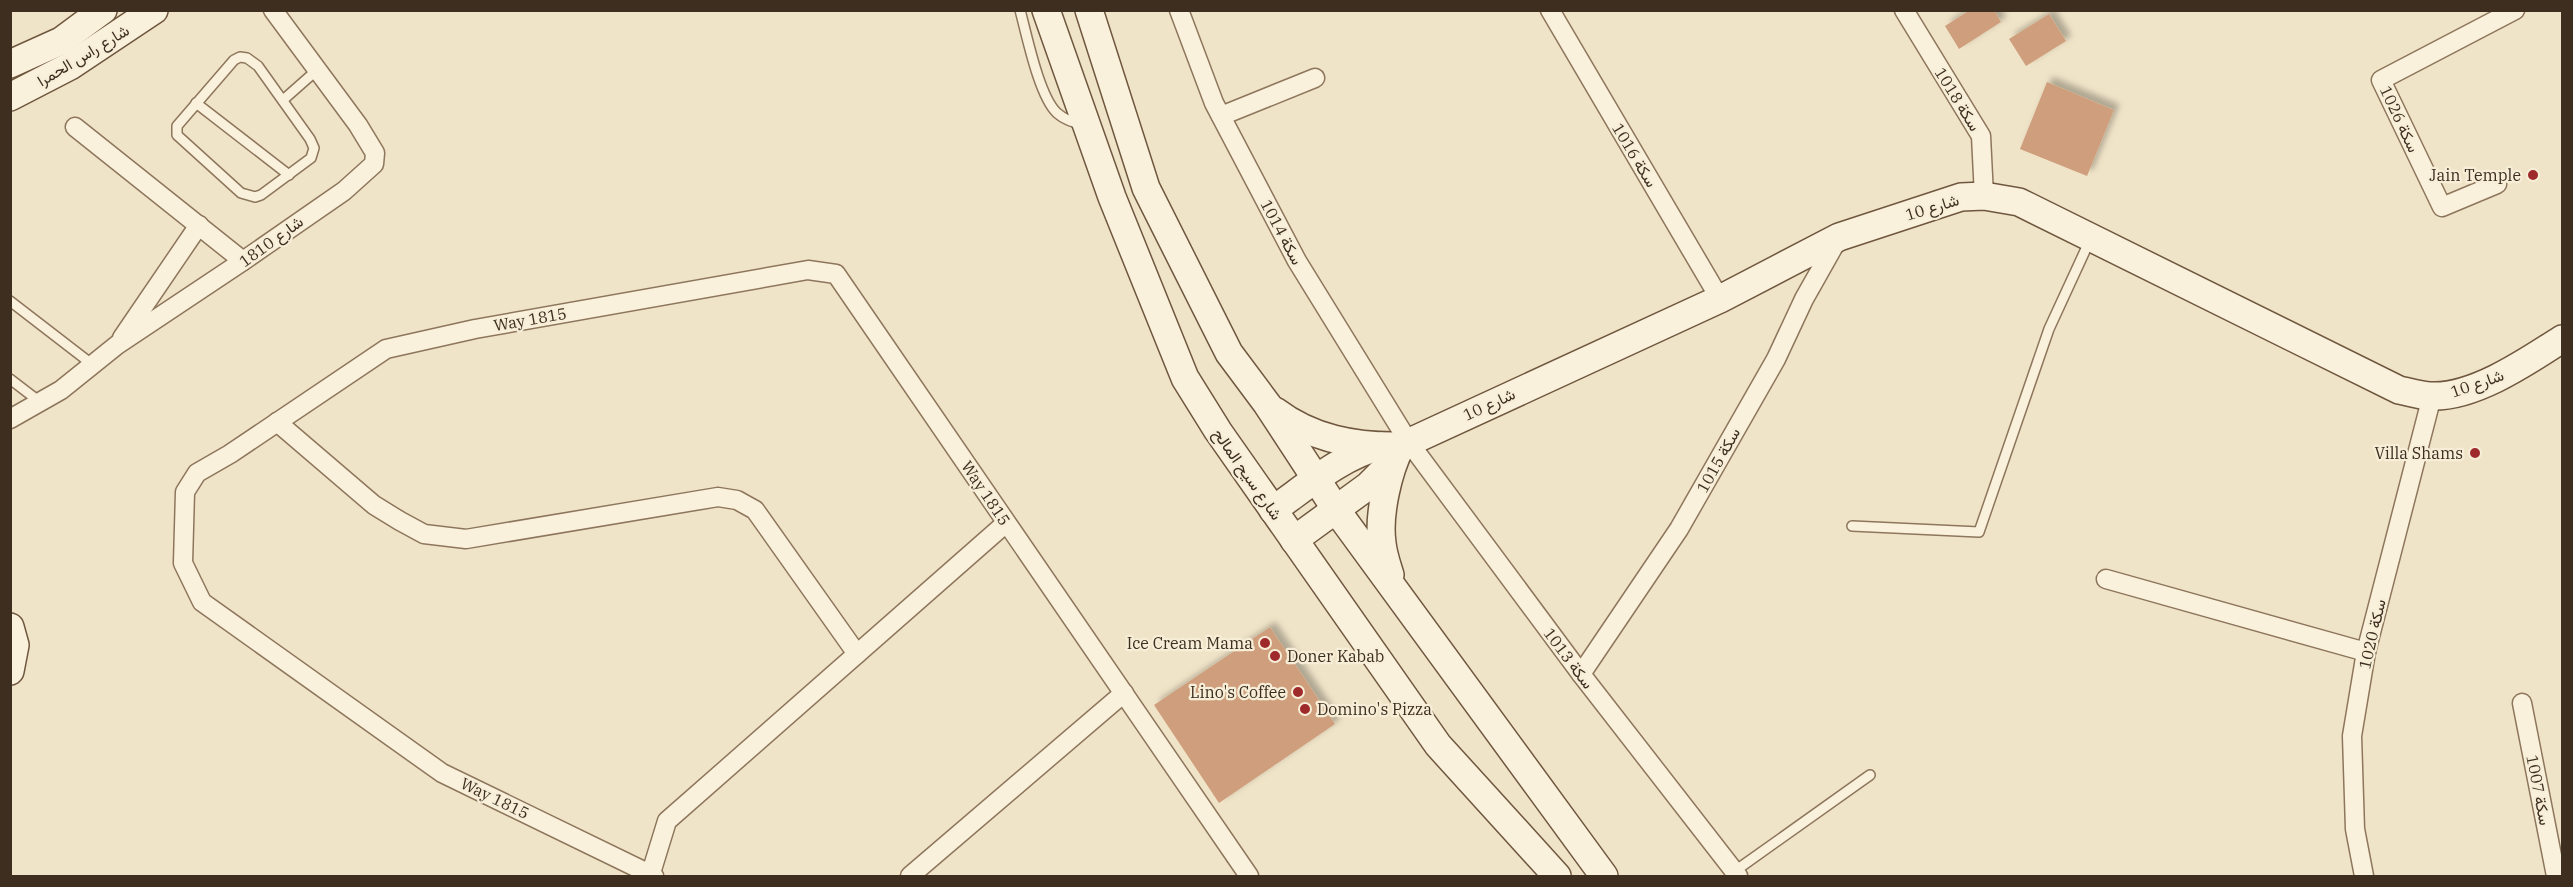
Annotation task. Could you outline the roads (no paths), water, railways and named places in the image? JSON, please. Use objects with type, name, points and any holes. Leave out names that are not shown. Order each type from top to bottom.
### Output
[{"type":"street","name":"شارع راس الحمرا","points":[[10,64],[61,41],[103,10]]},
{"type":"street","name":"شارع راس الحمرا","points":[[10,97],[70,66],[154,10]]},
{"type":"street","name":"شارع 1810","points":[[10,419],[61,390],[117,345],[344,191],[374,164],[375,153],[358,124],[273,10]]},
{"type":"street","name":"شارع سيح المالح","points":[[1046,10],[1112,197],[1185,378],[1218,431],[1438,745],[1557,876]]},
{"type":"street","points":[[1089,10],[1146,188],[1229,353],[1267,404],[1337,511],[1604,876]]},
{"type":"street","name":"سكة 1014","points":[[1179,10],[1221,116],[1396,448]]},
{"type":"street","name":"سكة 1016","points":[[1550,10],[1720,298]]},
{"type":"street","name":"سكة 1018","points":[[1904,10],[1981,136],[1984,196]]},
{"type":"street","name":"سكة 1026","points":[[2497,184],[2442,207],[2381,80],[2515,10]]},
{"type":"street","points":[[1221,116],[1315,78]]},
{"type":"street","points":[[75,127],[243,261]]},
{"type":"street","name":"شارع 10","points":[[1273,510],[1366,450],[1396,448],[1720,298],[1839,237],[1961,197],[1984,196],[2019,202],[2399,390],[2432,396],[2458,393],[2509,372],[2562,339]]},
{"type":"street","points":[[117,345],[199,225]]},
{"type":"street","name":"سكة 1015","points":[[1581,674],[1679,530],[1776,359],[1804,300],[1839,237]]},
{"type":"street","name":"Way 1815","points":[[652,875],[442,773],[202,602],[183,563],[184,492],[197,473],[386,349],[475,329],[808,270],[836,274],[1249,876]]},
{"type":"street","name":"سكة 1020","points":[[2364,876],[2355,829],[2352,736],[2366,652],[2432,396]]},
{"type":"street","points":[[1267,404],[1285,418],[1328,439],[1396,448]]},
{"type":"street","points":[[277,422],[374,505],[424,534],[466,539],[718,496],[737,500],[755,510],[857,654]]},
{"type":"street","points":[[1294,540],[1337,511],[1383,473],[1396,448]]},
{"type":"street","points":[[1395,590],[1382,545],[1381,521],[1396,448]]},
{"type":"street","name":"سكة 1013","points":[[1396,448],[1581,674],[1736,874]]},
{"type":"street","points":[[652,875],[667,821],[1006,523]]},
{"type":"street","points":[[2106,579],[2366,652]]},
{"type":"street","points":[[10,627],[15,645],[10,671]]},
{"type":"street","points":[[910,876],[1124,693]]},
{"type":"street","name":"سكة 1007","points":[[2522,703],[2556,876]]},
{"type":"lane","points":[[1020,10],[1044,92],[1056,112],[1069,121],[1087,126]]},
{"type":"lane","points":[[240,57],[247,58],[258,66],[314,148],[311,158],[261,195],[241,193],[177,135],[177,126],[196,103],[234,60],[240,57]]},
{"type":"lane","points":[[283,100],[317,70]]},
{"type":"lane","points":[[196,103],[288,175]]},
{"type":"lane","points":[[1852,526],[1979,532],[2049,329],[2091,237]]},
{"type":"lane","points":[[10,301],[93,365]]},
{"type":"lane","points":[[10,379],[40,402]]},
{"type":"lane","name":"سكة 1013","points":[[1736,874],[1870,775]]},
{"type":"place","name":"Jain Temple","points":[[2533,175]]},
{"type":"place","name":"Villa Shams","points":[[2475,453]]},
{"type":"place","name":"Ice Cream Mama","points":[[1265,643]]},
{"type":"place","name":"Doner Kabab","points":[[1275,656]]},
{"type":"place","name":"Lino's Coffee","points":[[1298,692]]},
{"type":"place","name":"Domino's Pizza","points":[[1305,709]]}]
